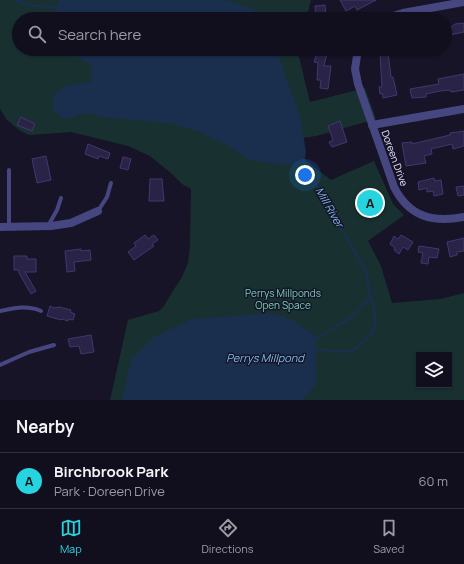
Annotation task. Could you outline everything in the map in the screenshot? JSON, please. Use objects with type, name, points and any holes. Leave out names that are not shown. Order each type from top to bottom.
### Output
[{"type":"street","points":[[409,12],[464,2]]},
{"type":"street","name":"Doreen Drive","points":[[357,56],[355,69],[358,84],[394,188],[404,202],[416,212],[435,220],[452,220],[464,217]]},
{"type":"street","points":[[372,125],[464,109]]},
{"type":"street","points":[[0,227],[48,226],[71,223],[98,211]]},
{"type":"lane","points":[[9,170],[9,227]]},
{"type":"lane","points":[[98,211],[107,198],[111,183]]},
{"type":"lane","points":[[48,226],[57,210],[61,198]]},
{"type":"lane","points":[[0,311],[21,307],[32,307],[41,311]]},
{"type":"lane","points":[[0,366],[29,352],[54,345]]},
{"type":"green space","name":"Perrys Millponds Open Space","points":[[0,0],[311,0],[308,12],[12,12],[12,56],[299,56],[310,102],[365,88],[376,119],[316,136],[295,139],[294,150],[331,180],[374,161],[393,204],[404,215],[368,241],[381,266],[392,303],[441,299],[464,293],[464,400],[110,400],[128,320],[159,311],[164,306],[182,277],[188,263],[190,244],[191,189],[182,184],[150,156],[128,146],[71,132],[29,135],[19,130],[7,120],[0,109]]},
{"type":"water","points":[[59,0],[225,0],[257,12],[56,12]]},
{"type":"water","points":[[76,56],[279,56],[300,116],[306,152],[304,163],[284,165],[249,160],[227,145],[199,132],[173,124],[104,117],[84,113],[72,118],[63,119],[54,111],[52,103],[56,93],[67,85],[92,82],[91,66]]},
{"type":"water","name":"Perrys Millpond","points":[[271,313],[293,320],[316,337],[316,384],[303,400],[122,400],[131,360],[155,336],[193,319]]},
{"type":"building","points":[[340,0],[376,0],[357,10],[355,6],[346,11]]},
{"type":"building","points":[[325,5],[326,12],[315,12],[315,6]]},
{"type":"building","points":[[464,23],[464,32],[452,35],[452,26],[455,24]]},
{"type":"building","points":[[316,56],[326,56],[324,66],[331,66],[328,89],[320,88],[321,80],[317,80],[318,63],[314,62]]},
{"type":"building","points":[[380,56],[388,56],[391,77],[393,77],[397,95],[383,98],[383,94],[380,94],[379,87],[382,87]]},
{"type":"building","points":[[464,74],[464,90],[451,92],[450,90],[440,91],[426,94],[426,97],[412,98],[410,89],[439,84],[438,79]]},
{"type":"building","points":[[21,117],[35,124],[32,131],[17,125]]},
{"type":"building","points":[[340,121],[347,142],[332,147],[329,142],[333,140],[328,126]]},
{"type":"building","points":[[464,131],[464,146],[453,149],[452,144],[431,149],[432,154],[424,156],[426,163],[406,166],[402,143],[412,142],[412,144],[450,135],[450,133]]},
{"type":"building","points":[[88,144],[110,153],[108,159],[99,156],[98,159],[85,154]]},
{"type":"building","points":[[46,156],[51,180],[37,183],[32,159]]},
{"type":"building","points":[[123,157],[131,159],[128,170],[120,168]]},
{"type":"building","points":[[434,178],[435,181],[441,180],[443,194],[434,196],[433,191],[427,192],[427,188],[419,190],[418,182]]},
{"type":"building","points":[[150,179],[162,179],[164,201],[149,201]]},
{"type":"building","points":[[464,186],[464,195],[458,196],[456,187]]},
{"type":"building","points":[[145,235],[148,239],[154,235],[158,240],[152,244],[154,246],[134,260],[128,252],[136,246],[134,243]]},
{"type":"building","points":[[401,235],[413,242],[408,250],[403,247],[399,254],[390,244],[394,236],[398,239]]},
{"type":"building","points":[[464,238],[464,251],[457,252],[457,255],[450,257],[447,242]]},
{"type":"building","points":[[419,246],[439,249],[437,258],[429,257],[428,264],[421,263],[423,253],[418,252]]},
{"type":"building","points":[[81,249],[81,251],[90,250],[91,260],[74,262],[75,271],[67,272],[65,251]]},
{"type":"building","points":[[14,256],[27,256],[27,259],[36,259],[36,272],[25,272],[36,291],[31,294],[19,273],[19,270],[14,270]]},
{"type":"building","points":[[50,306],[54,308],[59,307],[71,310],[70,312],[75,314],[73,320],[61,320],[47,316]]},
{"type":"building","points":[[91,335],[94,352],[81,354],[79,346],[70,347],[68,339]]},
{"type":"waterway","name":"Mill River","points":[[15,0],[32,6],[60,8]]},
{"type":"waterway","name":"Mill River","points":[[301,161],[304,163],[366,272],[370,297],[352,317],[315,339]]},
{"type":"waterway","points":[[313,350],[316,349],[340,352],[354,350],[367,339],[371,334],[375,323],[373,304],[370,297]]},
{"type":"place","name":"Birchbrook Park","points":[[370,203]]}]
